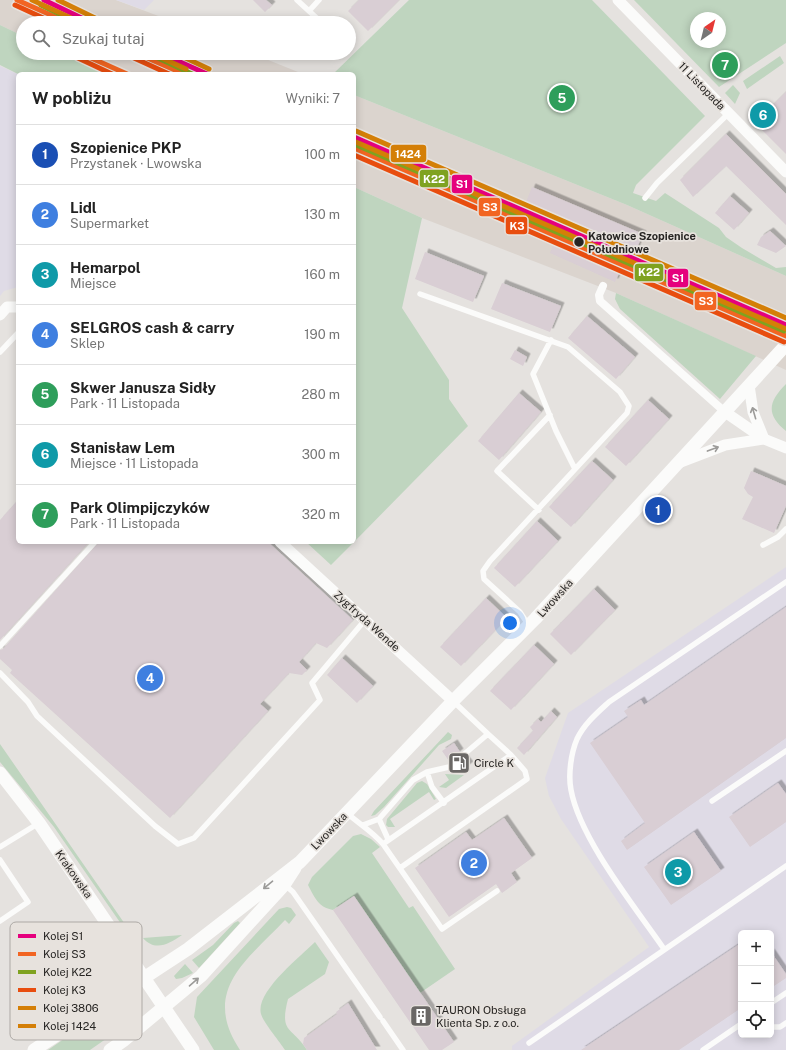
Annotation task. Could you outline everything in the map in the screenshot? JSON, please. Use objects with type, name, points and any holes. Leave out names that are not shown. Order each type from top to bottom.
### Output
[{"type":"street","name":"11 Listopada","points":[[618,0],[786,172]]},
{"type":"street","points":[[603,286],[599,295],[600,301],[724,412],[764,439],[786,448]]},
{"type":"street","points":[[0,315],[7,307],[16,307]]},
{"type":"street","name":"Lwowska","points":[[142,979],[188,949],[300,862],[453,701],[529,626],[786,345]]},
{"type":"street","points":[[749,385],[753,412],[764,439]]},
{"type":"street","points":[[677,464],[725,445],[764,439]]},
{"type":"street","name":"Zygfryda Wende","points":[[282,544],[453,701]]},
{"type":"street","name":"Krakowska","points":[[0,773],[39,823],[107,922]]},
{"type":"street","name":"Lwowska","points":[[142,1026],[201,976],[284,885],[300,862]]},
{"type":"street","name":"Krakowska","points":[[142,973],[164,1008]]},
{"type":"street","points":[[164,1008],[194,1050]]},
{"type":"street","name":"Lwowska","points":[[34,1050],[49,1040]]},
{"type":"street","name":"Lwowska","points":[[110,1050],[124,1040]]},
{"type":"lane","points":[[297,0],[314,16]]},
{"type":"lane","points":[[309,11],[319,0]]},
{"type":"lane","points":[[644,198],[728,113]]},
{"type":"lane","points":[[420,294],[568,347],[620,392],[629,406],[627,414],[490,561],[484,571],[484,579],[520,612],[529,626]]},
{"type":"lane","points":[[0,352],[16,335]]},
{"type":"lane","points":[[551,340],[533,374],[575,469]]},
{"type":"lane","points":[[539,510],[497,471],[550,415]]},
{"type":"lane","points":[[763,545],[778,537],[786,529]]},
{"type":"lane","points":[[0,646],[93,544]]},
{"type":"lane","points":[[664,949],[606,864],[579,818],[570,789],[571,762],[578,739],[591,719],[609,702],[786,582]]},
{"type":"lane","points":[[0,673],[28,702],[37,716],[155,826],[178,844],[194,838],[320,700],[312,683],[366,620]]},
{"type":"lane","points":[[400,868],[527,779],[525,771],[511,755],[453,701]]},
{"type":"lane","points":[[363,825],[379,819],[413,780],[427,772],[449,767],[488,734]]},
{"type":"lane","points":[[712,801],[786,751]]},
{"type":"lane","points":[[382,844],[511,755]]},
{"type":"lane","points":[[427,772],[432,787],[444,802]]},
{"type":"lane","points":[[347,813],[359,824],[363,825],[382,844],[442,930],[497,891]]},
{"type":"lane","points":[[379,819],[388,839]]},
{"type":"lane","points":[[0,847],[39,823]]},
{"type":"lane","points":[[0,860],[28,902],[0,921]]},
{"type":"lane","points":[[530,1043],[786,866]]},
{"type":"lane","points":[[284,885],[293,892],[403,1050]]},
{"type":"lane","points":[[772,1002],[786,993]]},
{"type":"lane","points":[[774,1027],[780,1027],[786,1023]]},
{"type":"lane","points":[[703,1050],[738,1026]]},
{"type":"shaded area","points":[[0,0],[116,0],[158,16],[16,16],[16,33],[0,25]]},
{"type":"shaded area","points":[[116,0],[154,0],[144,10]]},
{"type":"shaded area","points":[[76,60],[268,60],[298,72],[103,72]]},
{"type":"shaded area","points":[[0,66],[16,73],[16,288],[4,291],[0,296]]},
{"type":"shaded area","points":[[356,96],[627,205],[786,276],[786,370],[616,293],[422,218],[356,188]]},
{"type":"shaded area","points":[[786,567],[786,1050],[512,1050],[512,1046],[649,947],[561,819],[549,796],[545,778],[568,713]]},
{"type":"green space","points":[[409,0],[592,0],[705,116],[636,185],[633,193],[656,201],[665,193],[719,228],[726,237],[742,248],[776,268],[786,267],[786,276],[627,205],[356,96],[356,72],[335,72],[347,60],[356,60],[356,52]]},
{"type":"green space","points":[[634,0],[786,0],[786,43],[719,87]]},
{"type":"green space","points":[[0,25],[16,33],[16,60],[76,60],[103,72],[16,73],[0,65]]},
{"type":"green space","points":[[780,56],[784,63],[747,89],[743,81]]},
{"type":"green space","points":[[733,85],[740,93],[735,104],[725,93]]},
{"type":"green space","points":[[356,188],[422,218],[402,308],[449,380],[449,399],[468,426],[356,540]]},
{"type":"green space","points":[[616,293],[756,356],[720,399],[620,309],[615,299]]},
{"type":"green space","points":[[786,384],[786,431],[775,419],[772,413],[772,408],[776,396]]},
{"type":"green space","points":[[308,544],[352,544],[331,565]]},
{"type":"green space","points":[[448,732],[452,735],[451,739],[439,745],[384,807],[375,815],[371,816],[374,811]]},
{"type":"green space","points":[[0,744],[124,922],[120,922],[54,827],[0,762]]},
{"type":"green space","points":[[445,774],[464,775],[446,788],[439,787],[449,780]]},
{"type":"green space","points":[[422,781],[427,784],[436,799],[434,800],[429,792],[390,819],[395,827],[388,827],[386,825],[387,819],[417,783]]},
{"type":"green space","points":[[361,834],[371,839],[380,847],[372,853],[409,908],[413,906],[455,969],[420,993],[354,896],[333,910],[328,909],[320,904],[315,898],[308,885],[312,877],[353,836]]},
{"type":"green space","points":[[287,907],[291,908],[296,915],[289,924],[285,920],[256,949],[233,978],[227,994],[225,1011],[229,1029],[240,1050],[214,1050],[194,1017],[197,997],[279,909]]},
{"type":"green space","points":[[238,921],[240,923],[199,968],[192,960],[213,945],[234,923]]},
{"type":"green space","points":[[182,935],[167,944],[157,946],[152,945],[143,938]]},
{"type":"green space","points":[[315,942],[329,962],[325,974],[288,999],[285,1018],[288,1029],[302,1042],[307,1050],[285,1050],[262,1018],[261,1005],[271,986],[280,975]]},
{"type":"green space","points":[[185,964],[193,973],[176,979],[174,976]]},
{"type":"green space","points":[[62,1040],[104,1040],[90,1050],[48,1050]]},
{"type":"building","points":[[253,0],[266,0],[272,5],[265,12]]},
{"type":"building","points":[[359,0],[399,0],[368,31],[356,19],[356,16],[353,16],[348,11]]},
{"type":"building","points":[[786,92],[786,154],[755,123]]},
{"type":"building","points":[[726,134],[786,194],[786,225],[726,166],[693,197],[680,180]]},
{"type":"building","points":[[532,187],[643,234],[636,250],[526,202]]},
{"type":"building","points":[[730,196],[749,213],[734,230],[715,213]]},
{"type":"building","points":[[770,231],[786,246],[776,253],[757,245],[761,237]]},
{"type":"building","points":[[555,240],[621,269],[615,282],[550,253]]},
{"type":"building","points":[[425,252],[484,276],[473,302],[415,279]]},
{"type":"building","points":[[502,283],[561,306],[550,332],[491,309]]},
{"type":"building","points":[[587,316],[635,357],[616,379],[568,338]]},
{"type":"building","points":[[515,350],[527,357],[523,366],[510,359]]},
{"type":"building","points":[[519,393],[541,412],[499,460],[478,441]]},
{"type":"building","points":[[648,400],[669,419],[626,466],[605,447]]},
{"type":"building","points":[[592,461],[613,480],[571,527],[549,507]]},
{"type":"building","points":[[751,471],[786,486],[786,506],[774,533],[742,519],[753,497],[748,494],[744,488]]},
{"type":"building","points":[[16,502],[16,544],[87,544],[0,640],[0,520]]},
{"type":"building","points":[[537,521],[558,541],[515,587],[494,568]]},
{"type":"building","points":[[97,544],[270,544],[353,620],[327,648],[316,643],[299,662],[307,670],[302,675],[289,673],[260,704],[268,711],[170,818],[10,673],[12,670],[0,659],[0,650],[3,649]]},
{"type":"building","points":[[594,589],[615,610],[571,655],[550,634]]},
{"type":"building","points":[[486,598],[507,618],[461,666],[440,647]]},
{"type":"building","points":[[786,607],[786,738],[627,850],[621,841],[645,823],[590,743],[628,717],[624,711],[641,700],[644,705]]},
{"type":"building","points":[[534,645],[554,664],[511,710],[490,691]]},
{"type":"building","points":[[342,658],[373,686],[357,703],[327,675]]},
{"type":"building","points":[[551,711],[557,717],[524,755],[517,748],[533,731],[530,727],[538,719],[541,722]]},
{"type":"building","points":[[454,743],[460,752],[449,761],[442,751]]},
{"type":"building","points":[[465,759],[470,765],[458,774],[454,768]]},
{"type":"building","points":[[778,783],[786,794],[786,822],[750,847],[729,817]]},
{"type":"building","points":[[504,818],[532,858],[511,873],[517,882],[502,893],[496,884],[449,917],[415,868],[466,832],[472,840]]},
{"type":"building","points":[[694,832],[721,871],[671,905],[644,867]]},
{"type":"building","points":[[354,896],[454,1042],[442,1050],[429,1050],[333,910]]},
{"type":"building","points":[[738,945],[738,1010],[679,1050],[581,1050]]},
{"type":"building","points":[[774,956],[786,974],[786,978],[774,986]]},
{"type":"building","points":[[348,1003],[377,1050],[307,1050],[303,1044],[304,1038],[337,1014],[336,1012]]},
{"type":"rail line","name":"S3","points":[[17,0],[53,16]]},
{"type":"rail line","name":"3806","points":[[32,0],[67,16]]},
{"type":"rail line","name":"S1","points":[[44,0],[77,16]]},
{"type":"rail line","name":"1424","points":[[58,0],[91,16]]},
{"type":"rail line","name":"K3","points":[[15,5],[39,16]]},
{"type":"rail line","name":"K22","points":[[41,5],[64,16]]},
{"type":"rail line","name":"K3","points":[[82,60],[108,72]]},
{"type":"rail line","name":"S3","points":[[96,60],[123,72]]},
{"type":"rail line","name":"K3","points":[[138,60],[165,72]]},
{"type":"rail line","name":"S3","points":[[152,60],[179,72]]},
{"type":"rail line","name":"K22","points":[[162,60],[188,72]]},
{"type":"rail line","name":"3806","points":[[166,60],[186,69]]},
{"type":"rail line","name":"S1","points":[[176,60],[203,72]]},
{"type":"rail line","name":"1424","points":[[190,60],[209,69]]},
{"type":"rail line","name":"1424","points":[[356,131],[786,318]]},
{"type":"rail line","name":"S1","points":[[356,138],[786,325]]},
{"type":"rail line","name":"3806","points":[[356,142],[786,329]]},
{"type":"rail line","name":"K22","points":[[356,145],[784,331]]},
{"type":"rail line","name":"S3","points":[[356,149],[786,336]]},
{"type":"rail line","name":"K3","points":[[356,156],[784,342]]},
{"type":"place","name":"Park Olimpijczyków","points":[[725,65]]},
{"type":"place","name":"Skwer Janusza Sidły","points":[[562,98]]},
{"type":"place","name":"Stanisław Lem","points":[[763,115]]},
{"type":"place","name":"Katowice Szopienice Południowe","points":[[579,242]]},
{"type":"place","name":"Szopienice PKP","points":[[658,510]]},
{"type":"place","name":"SELGROS cash & carry","points":[[150,678]]},
{"type":"place","name":"Circle K","points":[[459,763]]},
{"type":"place","name":"Lidl","points":[[474,863]]},
{"type":"place","name":"Hemarpol","points":[[678,872]]},
{"type":"place","name":"TAURON Obsługa Klienta Sp. z o.o.","points":[[421,1016]]}]
